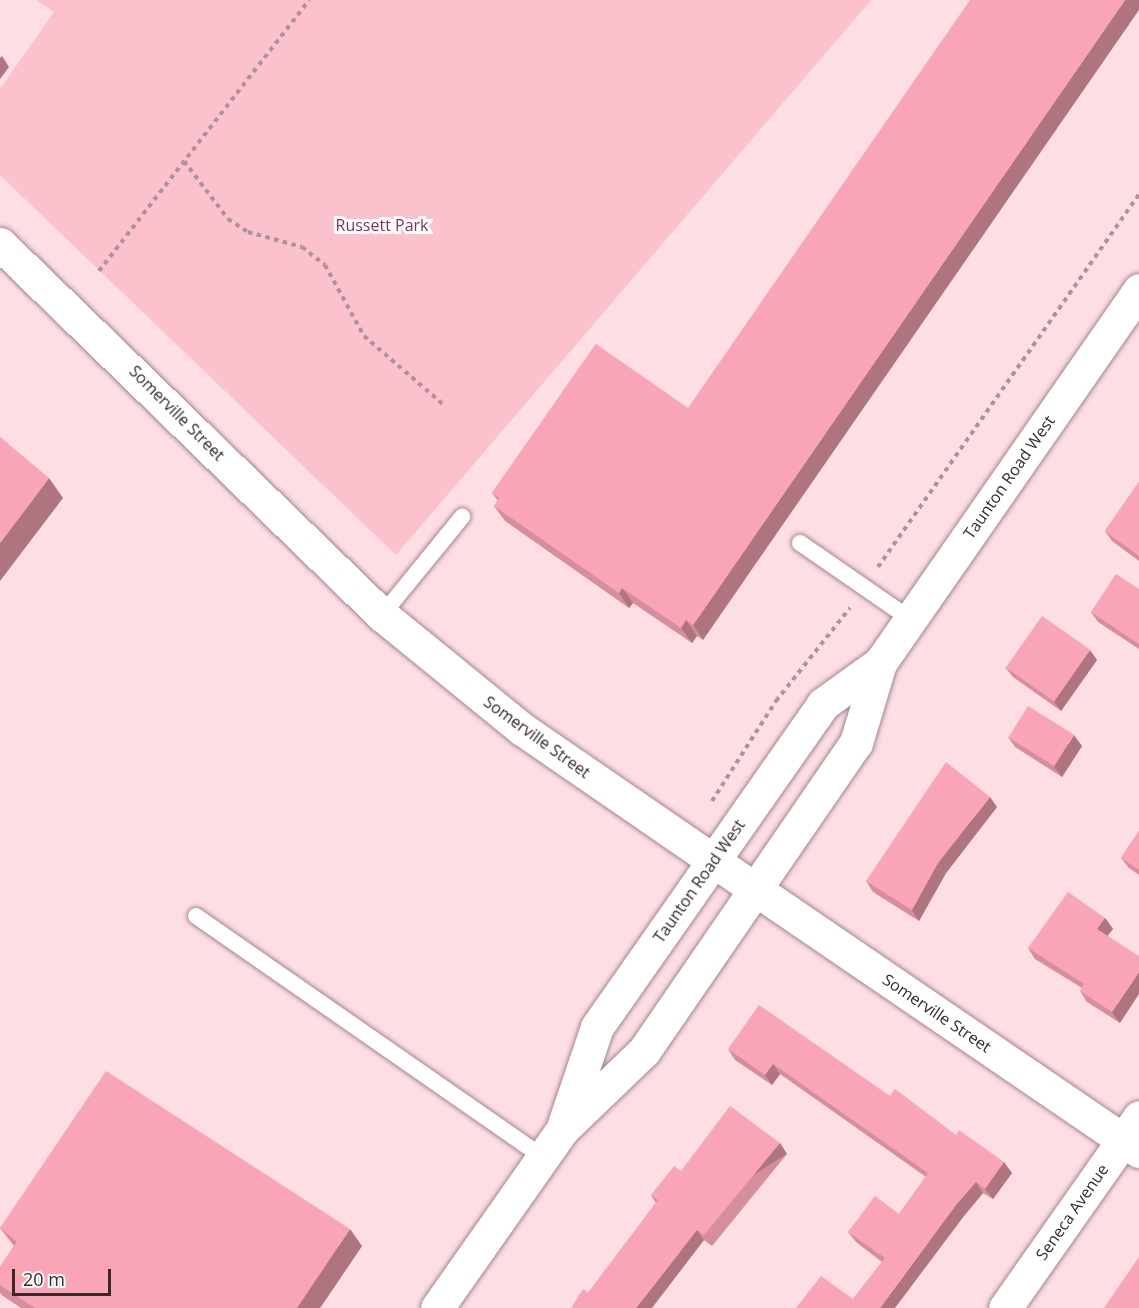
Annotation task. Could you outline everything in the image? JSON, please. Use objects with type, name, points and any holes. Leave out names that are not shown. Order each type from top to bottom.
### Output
[{"type":"main road","name":"Somerville Street","points":[[0,244],[382,615],[522,729],[755,889],[1133,1136]]},
{"type":"main road","name":"Taunton Road West","points":[[437,1308],[563,1129],[644,1051],[856,743],[880,663],[1139,290]]},
{"type":"main road","name":"Taunton Road West","points":[[563,1129],[597,1027],[823,704],[880,663]]},
{"type":"main road","name":"Seneca Avenue","points":[[1005,1308],[1133,1136]]},
{"type":"lane","points":[[382,615],[462,517]]},
{"type":"lane","points":[[800,543],[910,619]]},
{"type":"lane","points":[[196,916],[543,1157]]},
{"type":"path","points":[[99,271],[309,0]]},
{"type":"path","points":[[184,161],[228,219],[248,232],[302,247],[325,265],[364,336],[444,405]]},
{"type":"path","points":[[713,800],[776,701],[808,667],[1139,194]]},
{"type":"green space","name":"Russett Park","points":[[36,0],[871,0],[396,555],[0,175],[0,89],[54,12]]},
{"type":"building","points":[[970,0],[1125,0],[693,625],[686,620],[681,628],[622,588],[619,593],[494,506],[499,498],[492,493],[596,344],[688,408]]},
{"type":"building","points":[[0,437],[49,478],[0,543]]},
{"type":"building","points":[[1139,482],[1139,556],[1105,531]]},
{"type":"building","points":[[1116,574],[1139,589],[1139,644],[1091,612]]},
{"type":"building","points":[[1042,616],[1090,650],[1054,701],[1006,668]]},
{"type":"building","points":[[1028,706],[1074,735],[1054,766],[1008,737]]},
{"type":"building","points":[[946,762],[990,797],[938,863],[912,910],[866,881]]},
{"type":"building","points":[[1139,831],[1139,870],[1121,858]]},
{"type":"building","points":[[1068,892],[1105,918],[1097,929],[1139,956],[1139,972],[1112,1012],[1080,991],[1084,984],[1028,948]]},
{"type":"building","points":[[759,1005],[890,1096],[895,1089],[956,1135],[959,1130],[1004,1162],[985,1189],[976,1182],[956,1205],[880,1308],[796,1308],[821,1276],[853,1299],[885,1258],[848,1232],[875,1196],[899,1214],[928,1173],[773,1064],[765,1075],[728,1049]]},
{"type":"building","points":[[106,1071],[350,1229],[297,1308],[35,1308],[0,1285],[0,1267],[17,1242],[0,1228]]},
{"type":"building","points":[[730,1106],[780,1143],[704,1235],[697,1230],[636,1308],[571,1308],[583,1289],[588,1293],[658,1200],[651,1195],[674,1166],[681,1171]]},
{"type":"building","points":[[1139,1257],[1139,1308],[1104,1308]]}]
